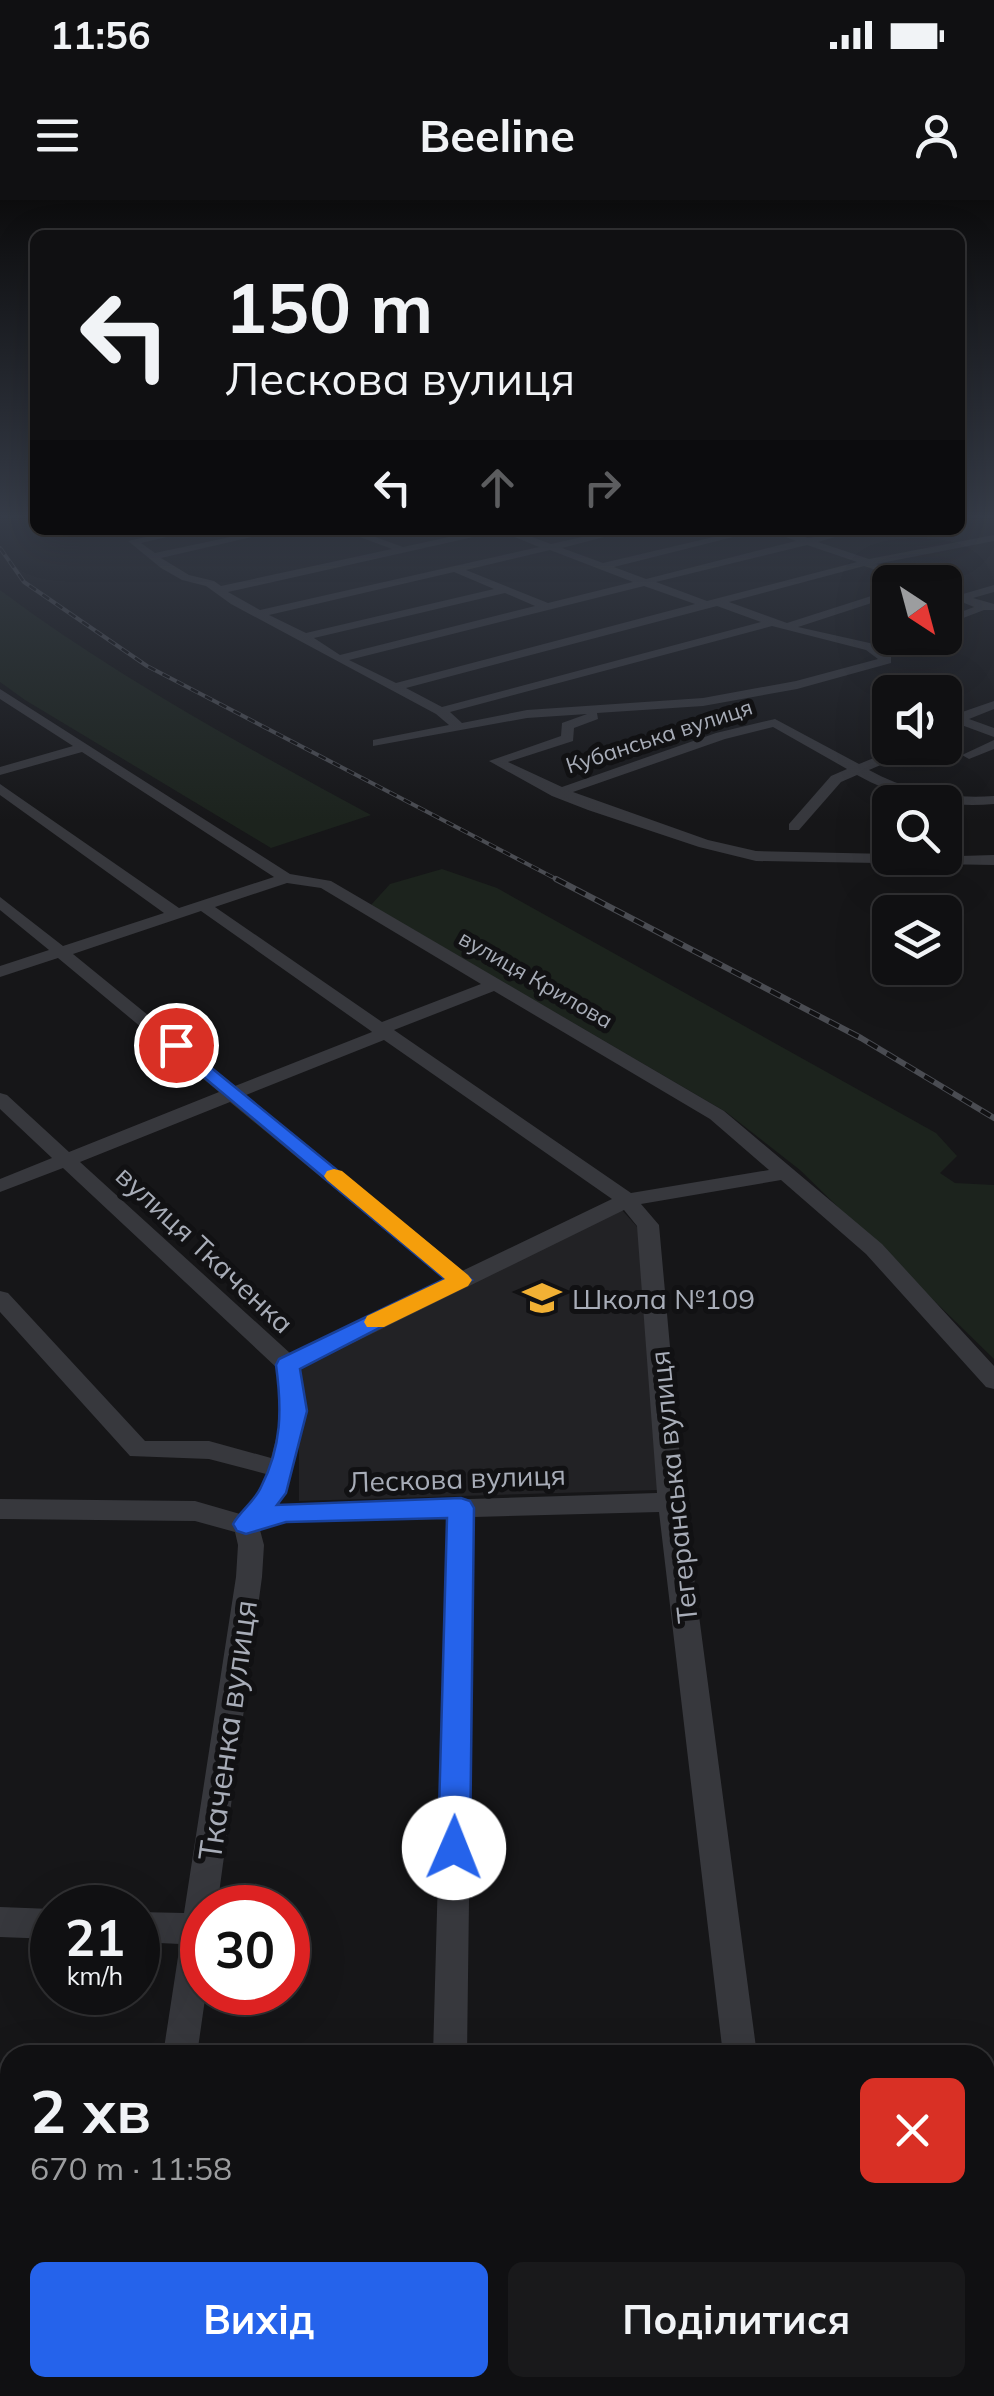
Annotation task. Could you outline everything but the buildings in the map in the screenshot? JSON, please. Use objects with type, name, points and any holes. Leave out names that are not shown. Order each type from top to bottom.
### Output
[{"type":"street","points":[[268,616],[321,650],[441,711],[458,726]]},
{"type":"street","points":[[305,638],[395,616]]},
{"type":"street","points":[[341,658],[510,616]]},
{"type":"street","points":[[396,687],[666,616]]},
{"type":"street","points":[[755,616],[870,647]]},
{"type":"street","points":[[441,711],[806,616]]},
{"type":"street","name":"Кубанська вулиця","points":[[378,743],[556,710],[703,702],[797,685],[887,660],[870,647]]},
{"type":"street","name":"вулиця Крилова","points":[[0,694],[286,878],[324,884],[718,1115],[874,1249],[994,1380]]},
{"type":"street","points":[[962,717],[994,706]]},
{"type":"street","name":"Кубанська вулиця","points":[[621,708],[567,726],[568,738],[496,761],[557,793],[704,844],[756,856],[994,860]]},
{"type":"street","name":"Кубанська вулиця","points":[[557,793],[721,736],[775,723],[857,768]]},
{"type":"street","points":[[962,724],[994,733]]},
{"type":"street","points":[[994,744],[969,755],[994,764]]},
{"type":"street","points":[[0,771],[83,748]]},
{"type":"street","points":[[794,827],[836,779],[872,762]]},
{"type":"street","points":[[857,768],[887,786],[928,798],[956,804],[993,801]]},
{"type":"street","points":[[0,788],[175,913]]},
{"type":"street","points":[[0,972],[286,878]]},
{"type":"street","points":[[0,902],[460,1280]]},
{"type":"street","name":"Тегеранська вулиця","points":[[202,904],[627,1200],[648,1224],[671,1502],[739,2045]]},
{"type":"street","points":[[0,1186],[496,984]]},
{"type":"street","name":"вулиця Ткаченка","points":[[0,1100],[288,1365],[295,1411],[273,1493],[246,1524]]},
{"type":"street","points":[[288,1365],[627,1200],[788,1172]]},
{"type":"street","points":[[0,1298],[139,1450],[209,1450],[279,1469]]},
{"type":"street","name":"Лескова вулиця","points":[[246,1524],[286,1512],[671,1502]]},
{"type":"street","points":[[450,2045],[461,1508]]},
{"type":"street","points":[[0,1509],[194,1511],[246,1524]]},
{"type":"street","name":"Ткаченка вулиця","points":[[205,1885],[249,1577],[251,1545],[246,1524]]},
{"type":"street","points":[[0,1922],[30,1923]]},
{"type":"street","name":"Ткаченка вулиця","points":[[182,2045],[186,2015]]},
{"type":"shaded area","points":[[0,616],[36,616],[134,681],[371,815],[271,848],[0,682]]},
{"type":"shaded area","points":[[442,869],[497,888],[936,1133],[957,1156],[940,1173],[955,1183],[994,1185],[994,1359],[800,1170],[726,1112],[371,905],[390,884]]},
{"type":"shaded area","name":"Школа №109","points":[[621,1209],[640,1230],[658,1490],[299,1501],[299,1367]]},
{"type":"railway","points":[[74,616],[147,666],[560,881]]},
{"type":"railway","points":[[556,879],[861,1038],[994,1118]]},
{"type":"slow traffic","points":[[334,1176],[460,1280],[376,1322]]},
{"type":"place","name":"Школа №109","points":[[542,1298]]},
{"type":"route","points":[[176,1045],[460,1280],[288,1365],[295,1411],[290,1438],[273,1493],[246,1524],[286,1512],[461,1508],[454,1848]]}]
